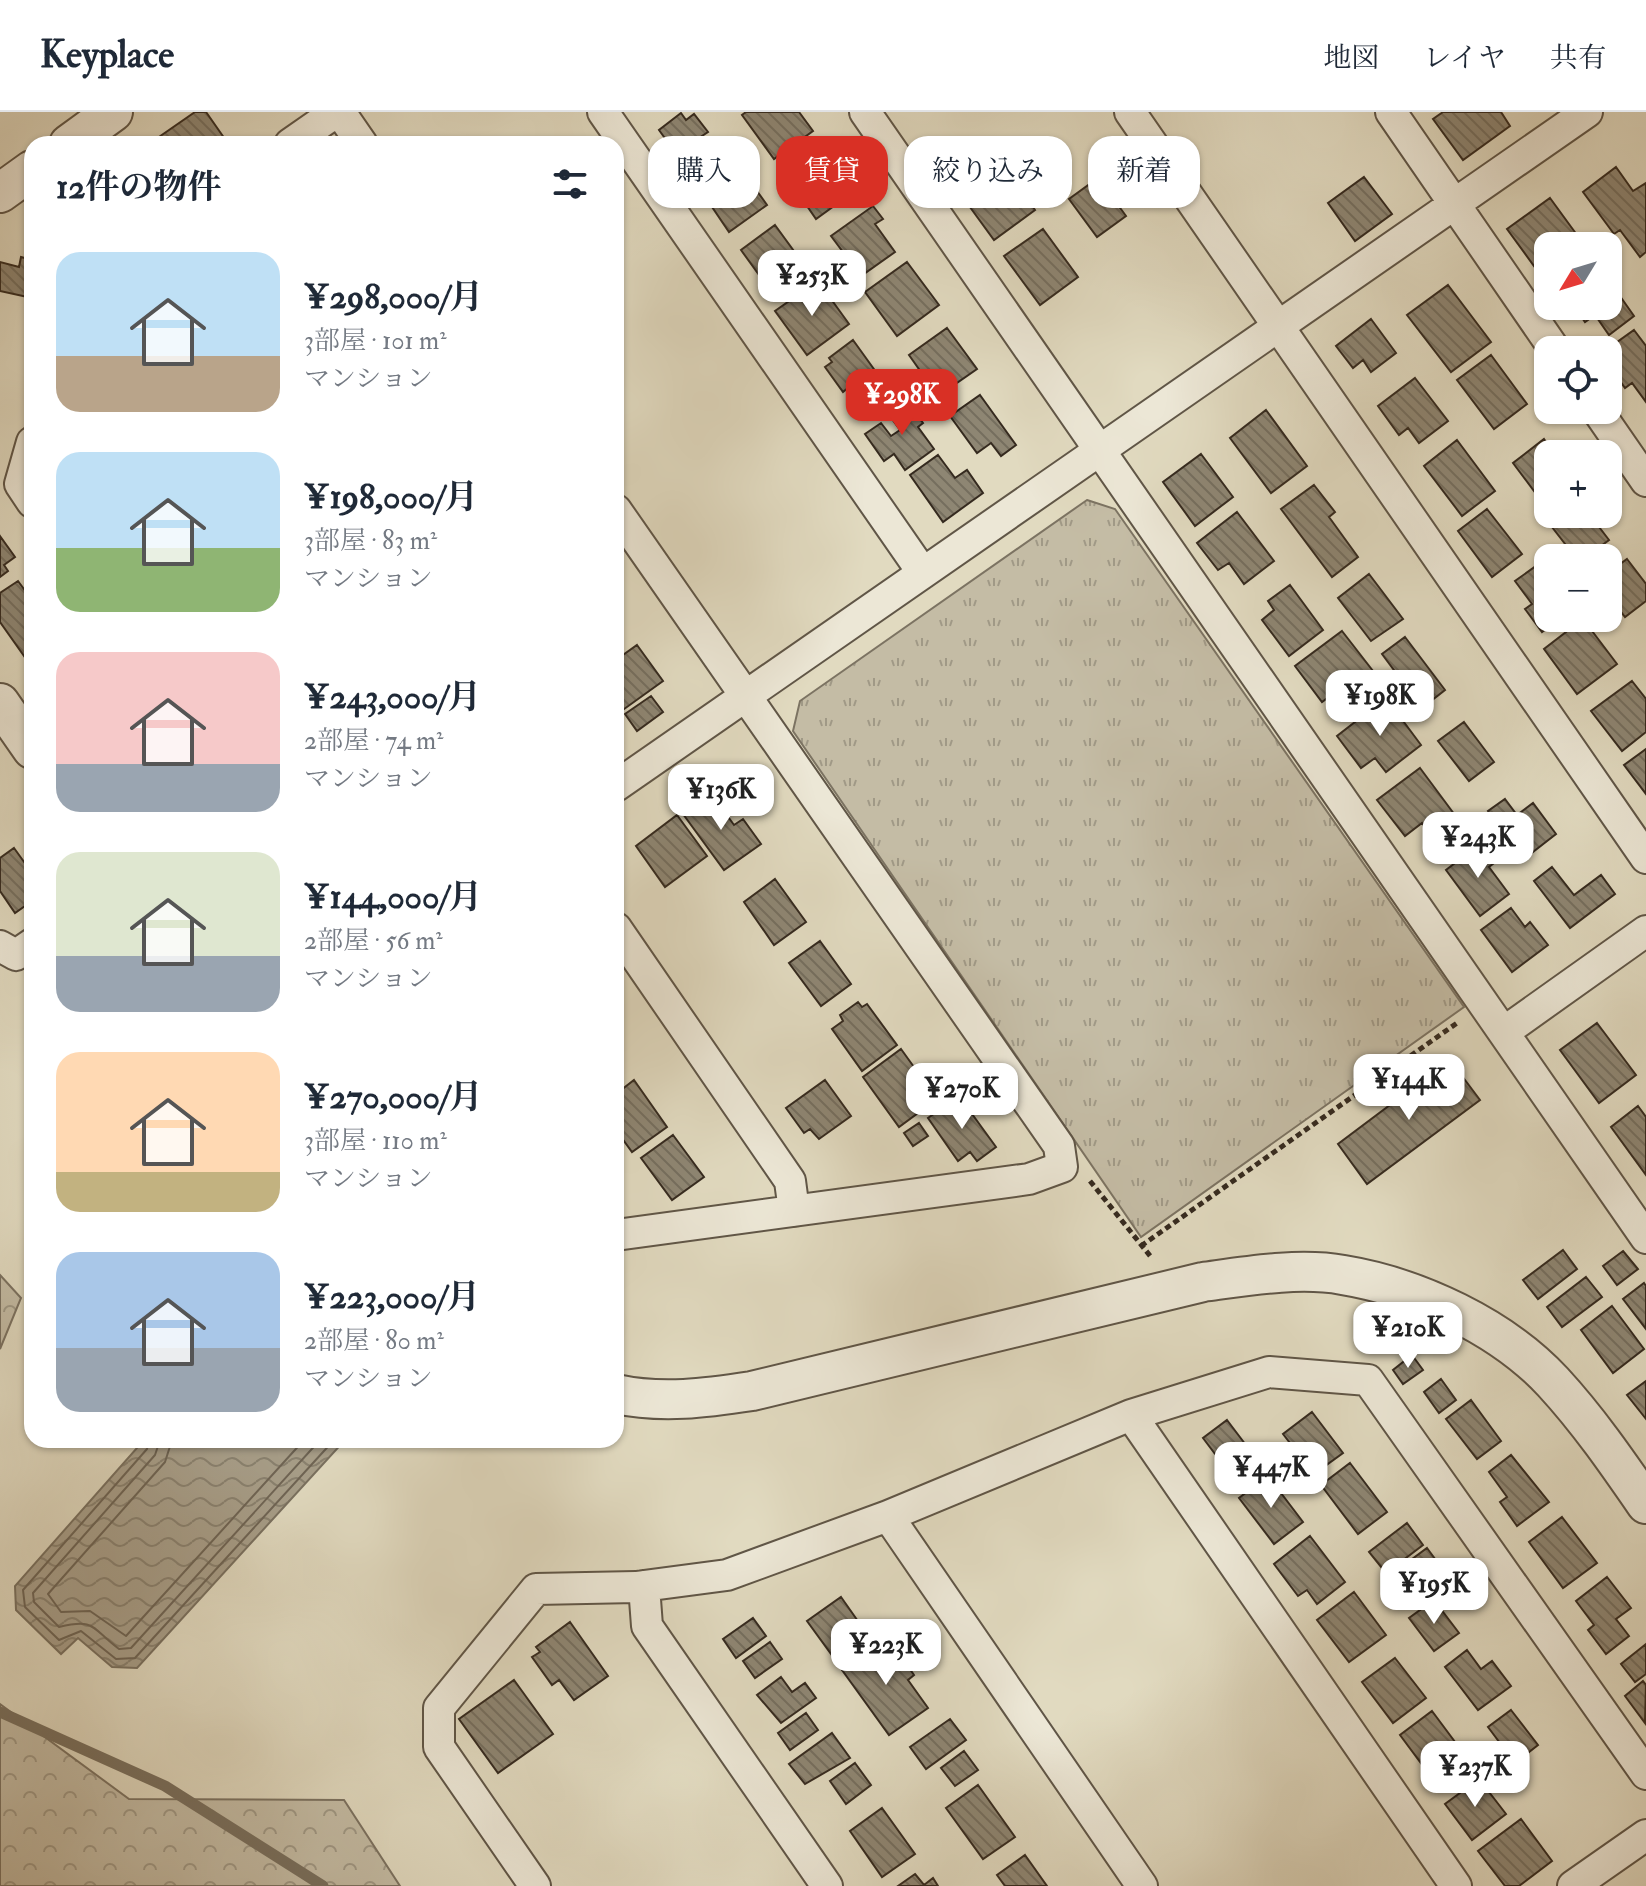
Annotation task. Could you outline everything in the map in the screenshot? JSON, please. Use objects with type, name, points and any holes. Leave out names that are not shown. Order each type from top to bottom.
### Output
[{"type":"street","points":[[80,136],[113,112]]},
{"type":"street","points":[[302,136],[338,112],[356,136]]},
{"type":"street","points":[[603,112],[620,136]]},
{"type":"street","points":[[865,112],[1646,1238]]},
{"type":"street","points":[[1130,112],[1646,858]]},
{"type":"street","points":[[1391,112],[1545,336]]},
{"type":"street","points":[[624,780],[1587,112]]},
{"type":"street","points":[[624,142],[923,573]]},
{"type":"street","points":[[0,193],[24,176]]},
{"type":"street","points":[[1607,424],[1646,481]]},
{"type":"street","points":[[24,470],[20,484],[24,490]]},
{"type":"street","points":[[624,522],[1059,1146],[1062,1167],[1029,1179],[624,1234]]},
{"type":"street","points":[[0,703],[24,738]]},
{"type":"street","points":[[1504,1032],[1646,931]]},
{"type":"street","points":[[624,940],[790,1181],[794,1211]]},
{"type":"street","points":[[0,946],[16,955],[24,950]]},
{"type":"street","points":[[624,1396],[637,1399],[696,1399],[752,1391],[1178,1288],[1246,1276],[1341,1274],[1397,1288],[1462,1316],[1507,1344],[1551,1380],[1612,1455],[1646,1504]]},
{"type":"street","points":[[535,1886],[439,1747],[439,1708],[536,1589],[644,1586],[727,1575],[888,1516],[1131,1415],[1269,1372],[1368,1380],[1646,1774]]},
{"type":"street","points":[[1131,1415],[1456,1886]]},
{"type":"street","points":[[888,1516],[1142,1886]]},
{"type":"street","points":[[644,1586],[647,1626],[827,1886]]},
{"type":"street","points":[[1573,1886],[1646,1835]]},
{"type":"path","points":[[1141,1246],[1484,1004]]},
{"type":"path","points":[[1062,1167],[1090,1181],[1178,1288]]},
{"type":"green space","points":[[1087,500],[1115,509],[1464,1007],[1141,1237],[793,731],[800,701]]},
{"type":"green space","points":[[0,1275],[21,1298],[0,1349]]},
{"type":"green space","points":[[0,1704],[129,1799],[344,1800],[400,1886],[0,1886]]},
{"type":"water","points":[[137,1448],[338,1448],[137,1668],[112,1667],[78,1638],[61,1654],[16,1610],[15,1586]]},
{"type":"building","points":[[195,112],[206,112],[223,136],[160,136]]},
{"type":"building","points":[[746,112],[799,112],[813,131],[806,136],[776,136],[774,159],[742,115]]},
{"type":"building","points":[[1443,112],[1501,112],[1510,126],[1463,160],[1433,119]]},
{"type":"building","points":[[681,113],[686,120],[694,114],[708,132],[702,136],[663,136],[659,130]]},
{"type":"building","points":[[1616,167],[1633,191],[1646,183],[1646,252],[1640,257],[1620,230],[1613,232],[1583,192]]},
{"type":"building","points":[[1364,177],[1392,214],[1355,241],[1328,203]]},
{"type":"building","points":[[1088,185],[1088,208],[1120,208],[1126,216],[1097,237],[1072,203],[1072,197]]},
{"type":"building","points":[[760,195],[767,205],[729,232],[713,208],[760,208]]},
{"type":"building","points":[[1550,198],[1575,232],[1534,232],[1534,266],[1507,229]]},
{"type":"building","points":[[808,208],[831,208],[816,219]]},
{"type":"building","points":[[875,208],[883,219],[875,224],[895,252],[861,276],[831,236]]},
{"type":"building","points":[[971,208],[1034,208],[1035,210],[994,240]]},
{"type":"building","points":[[775,225],[807,269],[772,293],[741,250]]},
{"type":"building","points":[[1043,229],[1078,277],[1040,305],[1004,256]]},
{"type":"building","points":[[21,257],[24,258],[24,296],[0,291],[0,262],[19,267]]},
{"type":"building","points":[[907,262],[939,305],[897,336],[865,292]]},
{"type":"building","points":[[818,281],[849,324],[807,355],[775,311]]},
{"type":"building","points":[[1448,285],[1491,342],[1451,372],[1407,315]]},
{"type":"building","points":[[1622,299],[1634,316],[1609,335],[1598,320],[1622,320]]},
{"type":"building","points":[[1371,319],[1396,353],[1371,372],[1363,360],[1353,368],[1336,346]]},
{"type":"building","points":[[947,328],[977,369],[938,396],[909,355]]},
{"type":"building","points":[[1634,330],[1646,346],[1646,402],[1632,383],[1625,388],[1622,384],[1622,339]]},
{"type":"building","points":[[853,340],[876,372],[865,380],[875,394],[861,403],[849,387],[843,392],[825,367],[832,362],[829,358]]},
{"type":"building","points":[[1491,355],[1527,404],[1494,429],[1457,380]]},
{"type":"building","points":[[1415,378],[1448,421],[1419,443],[1408,428],[1399,435],[1378,406]]},
{"type":"building","points":[[980,395],[1016,445],[1001,456],[991,443],[977,453],[950,416]]},
{"type":"building","points":[[905,398],[923,423],[918,427],[934,449],[905,470],[894,454],[884,461],[865,434],[881,423],[891,436],[900,430],[887,412]]},
{"type":"building","points":[[1266,410],[1307,466],[1271,493],[1230,438]]},
{"type":"building","points":[[1457,440],[1495,491],[1462,516],[1424,466]]},
{"type":"building","points":[[1534,447],[1534,491],[1513,463]]},
{"type":"building","points":[[1201,454],[1233,497],[1195,526],[1163,482]]},
{"type":"building","points":[[938,455],[955,478],[967,470],[983,493],[943,522],[910,475]]},
{"type":"building","points":[[1314,485],[1335,512],[1329,517],[1358,557],[1332,577],[1281,509]]},
{"type":"building","points":[[1487,509],[1522,554],[1492,577],[1458,531]]},
{"type":"building","points":[[1237,512],[1274,561],[1244,584],[1229,563],[1218,570],[1197,543]]},
{"type":"building","points":[[1553,528],[1600,528],[1609,540],[1604,544],[1565,544]]},
{"type":"building","points":[[0,536],[15,557],[4,565],[8,571],[0,577]]},
{"type":"building","points":[[1627,559],[1646,584],[1646,601],[1625,617],[1622,613],[1622,563]]},
{"type":"building","points":[[1534,567],[1534,621],[1525,609],[1532,604],[1515,581]]},
{"type":"building","points":[[1369,574],[1403,619],[1371,641],[1338,598]]},
{"type":"building","points":[[18,581],[24,589],[24,656],[0,622],[0,593]]},
{"type":"building","points":[[1290,585],[1323,630],[1289,656],[1262,620],[1274,610],[1268,601]]},
{"type":"building","points":[[1342,631],[1380,680],[1345,707],[1334,693],[1322,702],[1295,666]]},
{"type":"building","points":[[1566,632],[1593,632],[1617,664],[1577,694],[1544,649]]},
{"type":"building","points":[[1405,637],[1445,690],[1418,711],[1395,681],[1399,677],[1382,654]]},
{"type":"building","points":[[637,645],[663,681],[624,709],[624,654]]},
{"type":"building","points":[[1632,681],[1646,699],[1646,732],[1622,751],[1591,711]]},
{"type":"building","points":[[651,696],[663,712],[637,731],[625,714]]},
{"type":"building","points":[[1386,698],[1421,745],[1386,772],[1375,758],[1361,768],[1337,736]]},
{"type":"building","points":[[1464,722],[1494,762],[1469,781],[1438,741]]},
{"type":"building","points":[[1646,749],[1646,794],[1624,765]]},
{"type":"building","points":[[1420,768],[1463,826],[1438,844],[1422,823],[1405,836],[1377,800]]},
{"type":"building","points":[[711,793],[734,825],[743,819],[761,844],[724,870],[683,814]]},
{"type":"building","points":[[1505,799],[1517,815],[1533,803],[1556,834],[1524,859],[1488,811]]},
{"type":"building","points":[[677,815],[707,856],[665,887],[636,846]]},
{"type":"building","points":[[1480,844],[1494,863],[1489,867],[1509,894],[1480,916],[1446,870]]},
{"type":"building","points":[[14,848],[24,862],[24,907],[15,913],[0,891],[0,858]]},
{"type":"building","points":[[1552,867],[1574,895],[1601,875],[1615,894],[1570,928],[1534,881]]},
{"type":"building","points":[[775,879],[806,922],[774,945],[744,902]]},
{"type":"building","points":[[1511,908],[1525,927],[1530,922],[1548,945],[1512,972],[1481,930]]},
{"type":"building","points":[[820,941],[851,984],[821,1006],[789,963]]},
{"type":"building","points":[[858,1002],[862,1007],[867,1004],[897,1045],[862,1071],[832,1029],[843,1021],[840,1015]]},
{"type":"building","points":[[1597,1023],[1636,1075],[1599,1103],[1560,1050]]},
{"type":"building","points":[[901,1049],[937,1099],[899,1127],[863,1077]]},
{"type":"building","points":[[1450,1060],[1480,1100],[1367,1184],[1338,1144]]},
{"type":"building","points":[[634,1080],[667,1127],[632,1152],[624,1141],[624,1088]]},
{"type":"building","points":[[825,1080],[851,1116],[819,1139],[810,1129],[804,1133],[786,1108]]},
{"type":"building","points":[[959,1096],[996,1147],[977,1161],[970,1152],[958,1161],[928,1118]]},
{"type":"building","points":[[1638,1106],[1646,1117],[1646,1175],[1611,1127]]},
{"type":"building","points":[[919,1123],[928,1136],[913,1146],[904,1133]]},
{"type":"building","points":[[673,1135],[704,1177],[672,1200],[641,1158]]},
{"type":"building","points":[[1563,1250],[1577,1269],[1538,1299],[1523,1280]]},
{"type":"building","points":[[1623,1251],[1638,1269],[1617,1285],[1603,1266]]},
{"type":"building","points":[[1586,1277],[1602,1297],[1562,1327],[1547,1307]]},
{"type":"building","points":[[1644,1283],[1646,1286],[1646,1329],[1623,1299]]},
{"type":"building","points":[[1612,1306],[1644,1349],[1613,1373],[1581,1330]]},
{"type":"building","points":[[1412,1355],[1423,1370],[1403,1384],[1393,1370]]},
{"type":"building","points":[[1441,1379],[1456,1400],[1439,1413],[1424,1392]]},
{"type":"building","points":[[1646,1381],[1646,1419],[1627,1395]]},
{"type":"building","points":[[1471,1400],[1501,1441],[1477,1459],[1446,1419]]},
{"type":"building","points":[[1312,1412],[1343,1453],[1314,1474],[1283,1434]]},
{"type":"building","points":[[1227,1420],[1261,1465],[1237,1483],[1203,1438]]},
{"type":"building","points":[[1511,1455],[1549,1502],[1517,1526],[1500,1502],[1507,1497],[1489,1472]]},
{"type":"building","points":[[1350,1463],[1387,1512],[1358,1534],[1321,1485]]},
{"type":"building","points":[[1268,1476],[1303,1522],[1274,1544],[1239,1498]]},
{"type":"building","points":[[1562,1517],[1597,1563],[1563,1588],[1529,1542]]},
{"type":"building","points":[[1407,1523],[1423,1545],[1386,1573],[1369,1552]]},
{"type":"building","points":[[1310,1536],[1345,1582],[1317,1604],[1307,1590],[1298,1596],[1274,1564]]},
{"type":"building","points":[[1427,1548],[1441,1567],[1402,1596],[1388,1577]]},
{"type":"building","points":[[1607,1577],[1631,1608],[1616,1619],[1629,1636],[1606,1654],[1588,1630],[1594,1625],[1576,1601]]},
{"type":"building","points":[[1354,1592],[1386,1635],[1349,1662],[1317,1620]]},
{"type":"building","points":[[841,1597],[867,1634],[834,1658],[807,1621]]},
{"type":"building","points":[[1434,1600],[1459,1633],[1434,1651],[1409,1618]]},
{"type":"building","points":[[753,1618],[766,1636],[736,1658],[723,1639]]},
{"type":"building","points":[[570,1622],[608,1676],[574,1700],[559,1680],[552,1685],[532,1657],[540,1652],[536,1647]]},
{"type":"building","points":[[770,1642],[782,1659],[755,1678],[743,1661]]},
{"type":"building","points":[[880,1643],[889,1654],[896,1649],[914,1675],[908,1680],[928,1708],[889,1735],[842,1670]]},
{"type":"building","points":[[1646,1644],[1646,1674],[1635,1682],[1621,1664]]},
{"type":"building","points":[[1467,1650],[1481,1669],[1492,1661],[1511,1686],[1478,1710],[1445,1667]]},
{"type":"building","points":[[1395,1658],[1426,1698],[1393,1723],[1362,1682]]},
{"type":"building","points":[[781,1677],[792,1692],[805,1683],[816,1698],[781,1723],[757,1695]]},
{"type":"building","points":[[514,1680],[553,1734],[498,1773],[459,1719]]},
{"type":"building","points":[[1643,1681],[1646,1685],[1645,1723],[1625,1696]]},
{"type":"building","points":[[1511,1710],[1538,1745],[1515,1763],[1488,1727]]},
{"type":"building","points":[[1432,1711],[1464,1754],[1432,1778],[1400,1735]]},
{"type":"building","points":[[806,1713],[818,1730],[790,1750],[778,1733]]},
{"type":"building","points":[[950,1719],[966,1740],[926,1769],[910,1747]]},
{"type":"building","points":[[832,1733],[850,1758],[805,1784],[789,1764]]},
{"type":"building","points":[[964,1751],[978,1770],[955,1786],[941,1768]]},
{"type":"building","points":[[855,1763],[871,1785],[846,1804],[830,1781]]},
{"type":"building","points":[[1479,1779],[1506,1814],[1472,1840],[1445,1804]]},
{"type":"building","points":[[978,1785],[1015,1837],[983,1859],[946,1808]]},
{"type":"building","points":[[882,1808],[915,1854],[882,1877],[850,1831]]},
{"type":"building","points":[[1521,1819],[1552,1861],[1519,1886],[1505,1886],[1478,1851]]},
{"type":"building","points":[[1025,1855],[1047,1886],[1005,1886],[997,1875]]},
{"type":"building","points":[[915,1874],[924,1885],[933,1878],[938,1886],[898,1886]]},
{"type":"waterway","points":[[0,1712],[165,1786],[323,1886]]}]
